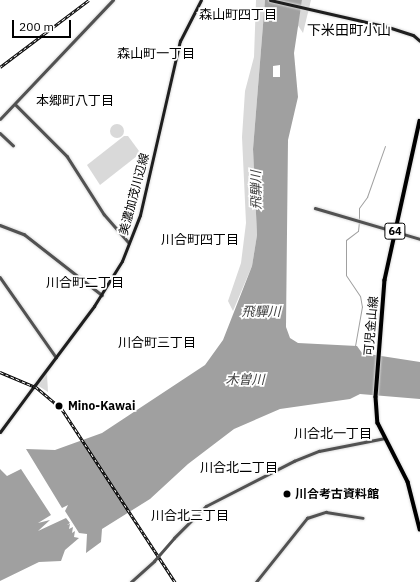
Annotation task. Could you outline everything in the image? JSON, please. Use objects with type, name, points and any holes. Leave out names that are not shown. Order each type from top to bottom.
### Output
[{"type":"main road","name":"美濃加茂川辺線","points":[[0,432],[102,295],[130,243],[140,215],[180,41],[201,0]]},
{"type":"main road","points":[[270,0],[305,6],[408,32],[420,41]]},
{"type":"main road","name":"可児金山線","points":[[420,121],[394,232],[385,280],[379,342],[378,420],[385,438],[408,482],[420,529]]},
{"type":"street","points":[[0,119],[114,0]]},
{"type":"street","points":[[15,104],[67,156],[104,214],[130,243]]},
{"type":"street","points":[[0,133],[13,145]]},
{"type":"street","points":[[315,208],[420,239]]},
{"type":"street","points":[[0,225],[24,234],[102,295]]},
{"type":"street","points":[[0,277],[56,357]]},
{"type":"street","points":[[130,582],[154,561],[174,538],[206,506],[294,461],[319,451],[385,438]]},
{"type":"street","points":[[256,582],[308,518],[326,512],[363,518]]},
{"type":"shaded area","points":[[256,0],[265,0],[253,149],[257,235],[252,266],[233,311],[228,301],[241,263],[246,223],[242,137],[245,91],[254,57]]},
{"type":"shaded area","points":[[302,0],[311,0],[303,33],[297,24]]},
{"type":"shaded area","points":[[114,124],[120,124],[124,128],[124,134],[120,138],[114,138],[110,134],[110,128]]},
{"type":"shaded area","points":[[124,136],[128,136],[139,151],[137,156],[100,185],[87,165]]},
{"type":"shaded area","points":[[45,373],[47,374],[48,392],[37,385]]},
{"type":"water","points":[[265,0],[302,0],[294,53],[298,97],[288,140],[286,327],[290,338],[298,343],[357,346],[362,353],[420,362],[420,399],[360,394],[350,399],[280,409],[234,429],[188,464],[150,499],[102,529],[101,542],[86,553],[87,534],[79,533],[65,511],[68,505],[62,508],[26,449],[55,450],[102,433],[205,365],[223,340],[252,266],[257,235],[253,149]],"holes":[[[280,65],[280,77],[273,77],[273,66]]]},
{"type":"water","points":[[0,469],[7,476],[21,469],[51,515],[38,523],[50,520],[38,531],[66,518],[70,523],[67,525],[70,524],[69,529],[73,527],[72,533],[75,531],[74,537],[79,538],[65,550],[61,561],[39,562],[0,581]]},
{"type":"waterway","points":[[359,219],[359,208],[367,197],[385,146]]},
{"type":"waterway","points":[[355,346],[362,307],[360,296],[346,275],[346,240],[358,231],[359,222]]},
{"type":"railway","points":[[0,67],[89,0]]},
{"type":"railway","points":[[0,372],[36,387],[62,409],[175,582]]},
{"type":"place","name":"Mino-Kawai","points":[[59,406]]},
{"type":"place","name":"川合考古資料館","points":[[287,494]]},
{"type":"district","name":"森山町四丁目","points":[[238,15]]},
{"type":"district","name":"下米田町小山","points":[[349,30]]},
{"type":"district","name":"森山町一丁目","points":[[156,54]]},
{"type":"district","name":"本郷町八丁目","points":[[75,101]]},
{"type":"district","name":"川合町四丁目","points":[[200,240]]},
{"type":"district","name":"川合町二丁目","points":[[85,283]]},
{"type":"district","name":"川合町三丁目","points":[[157,343]]},
{"type":"district","name":"川合北一丁目","points":[[333,434]]},
{"type":"district","name":"川合北二丁目","points":[[239,468]]},
{"type":"district","name":"川合北三丁目","points":[[190,516]]},
{"type":"water label","name":"飛騨川","points":[[257,190]]},
{"type":"water label","name":"飛驒川","points":[[261,312]]},
{"type":"water label","name":"木曽川","points":[[245,380]]}]
